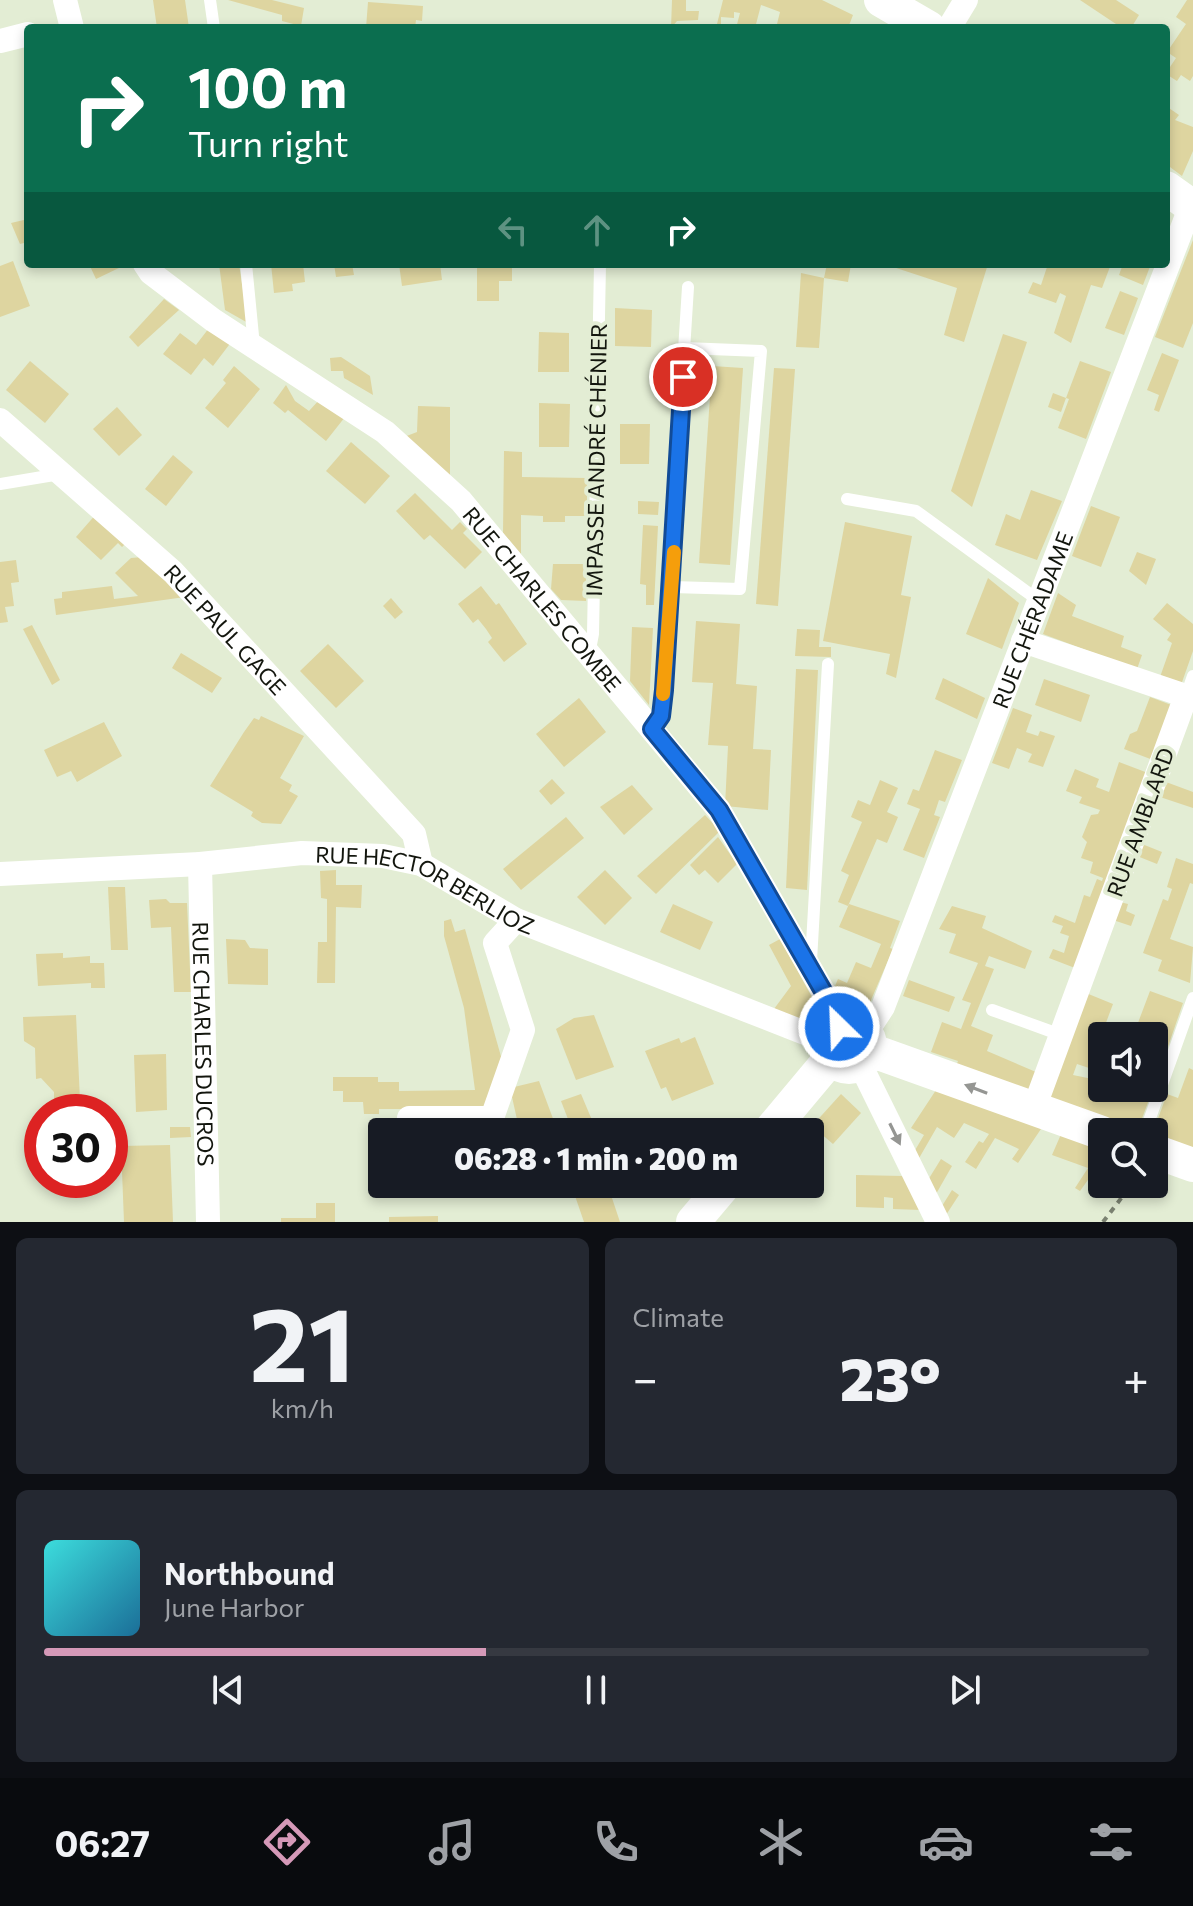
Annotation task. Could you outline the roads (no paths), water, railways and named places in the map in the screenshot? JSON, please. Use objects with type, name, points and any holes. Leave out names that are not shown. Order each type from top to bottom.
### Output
[{"type":"street","points":[[881,0],[922,24]]},
{"type":"street","points":[[951,24],[966,0]]},
{"type":"street","points":[[0,41],[24,35]]},
{"type":"street","name":"RUE CHÉRADAME","points":[[1170,243],[1186,200]]},
{"type":"street","name":"RUE CHARLES COMBE","points":[[149,268],[163,282],[254,346],[385,432],[461,501],[719,810],[810,968],[938,1222]]},
{"type":"street","name":"RUE CHÉRADAME","points":[[849,1046],[883,1007],[1161,268]]},
{"type":"street","name":"RUE PAUL GAGE","points":[[0,420],[173,572],[414,834],[421,864]]},
{"type":"street","name":"RUE AMBLARD","points":[[1023,641],[1190,686],[1033,1111]]},
{"type":"street","name":"RUE HECTOR BERLIOZ","points":[[0,874],[200,864],[302,853],[383,856],[421,864],[516,920],[849,1046]]},
{"type":"street","name":"RUE CHARLES DUCROS","points":[[200,864],[208,1222]]},
{"type":"street","points":[[492,1118],[523,1030],[495,943],[516,920]]},
{"type":"street","points":[[782,1118],[849,1046],[1088,1129]]},
{"type":"street","points":[[1168,1156],[1193,1165]]},
{"type":"street","points":[[693,1222],[713,1198]]},
{"type":"lane","points":[[210,0],[213,24]]},
{"type":"lane","points":[[246,268],[254,346]]},
{"type":"lane","name":"IMPASSE ANDRÉ CHÉNIER","points":[[589,655],[593,634],[600,268]]},
{"type":"lane","points":[[652,729],[661,716],[672,587],[688,287]]},
{"type":"lane","points":[[672,587],[740,589],[761,351],[685,348]]},
{"type":"lane","points":[[0,484],[63,474]]},
{"type":"lane","points":[[847,499],[916,511],[1038,600]]},
{"type":"lane","points":[[810,968],[828,664]]},
{"type":"lane","points":[[1150,1118],[1193,998]]},
{"type":"lane","points":[[992,1010],[1061,1035]]}]
